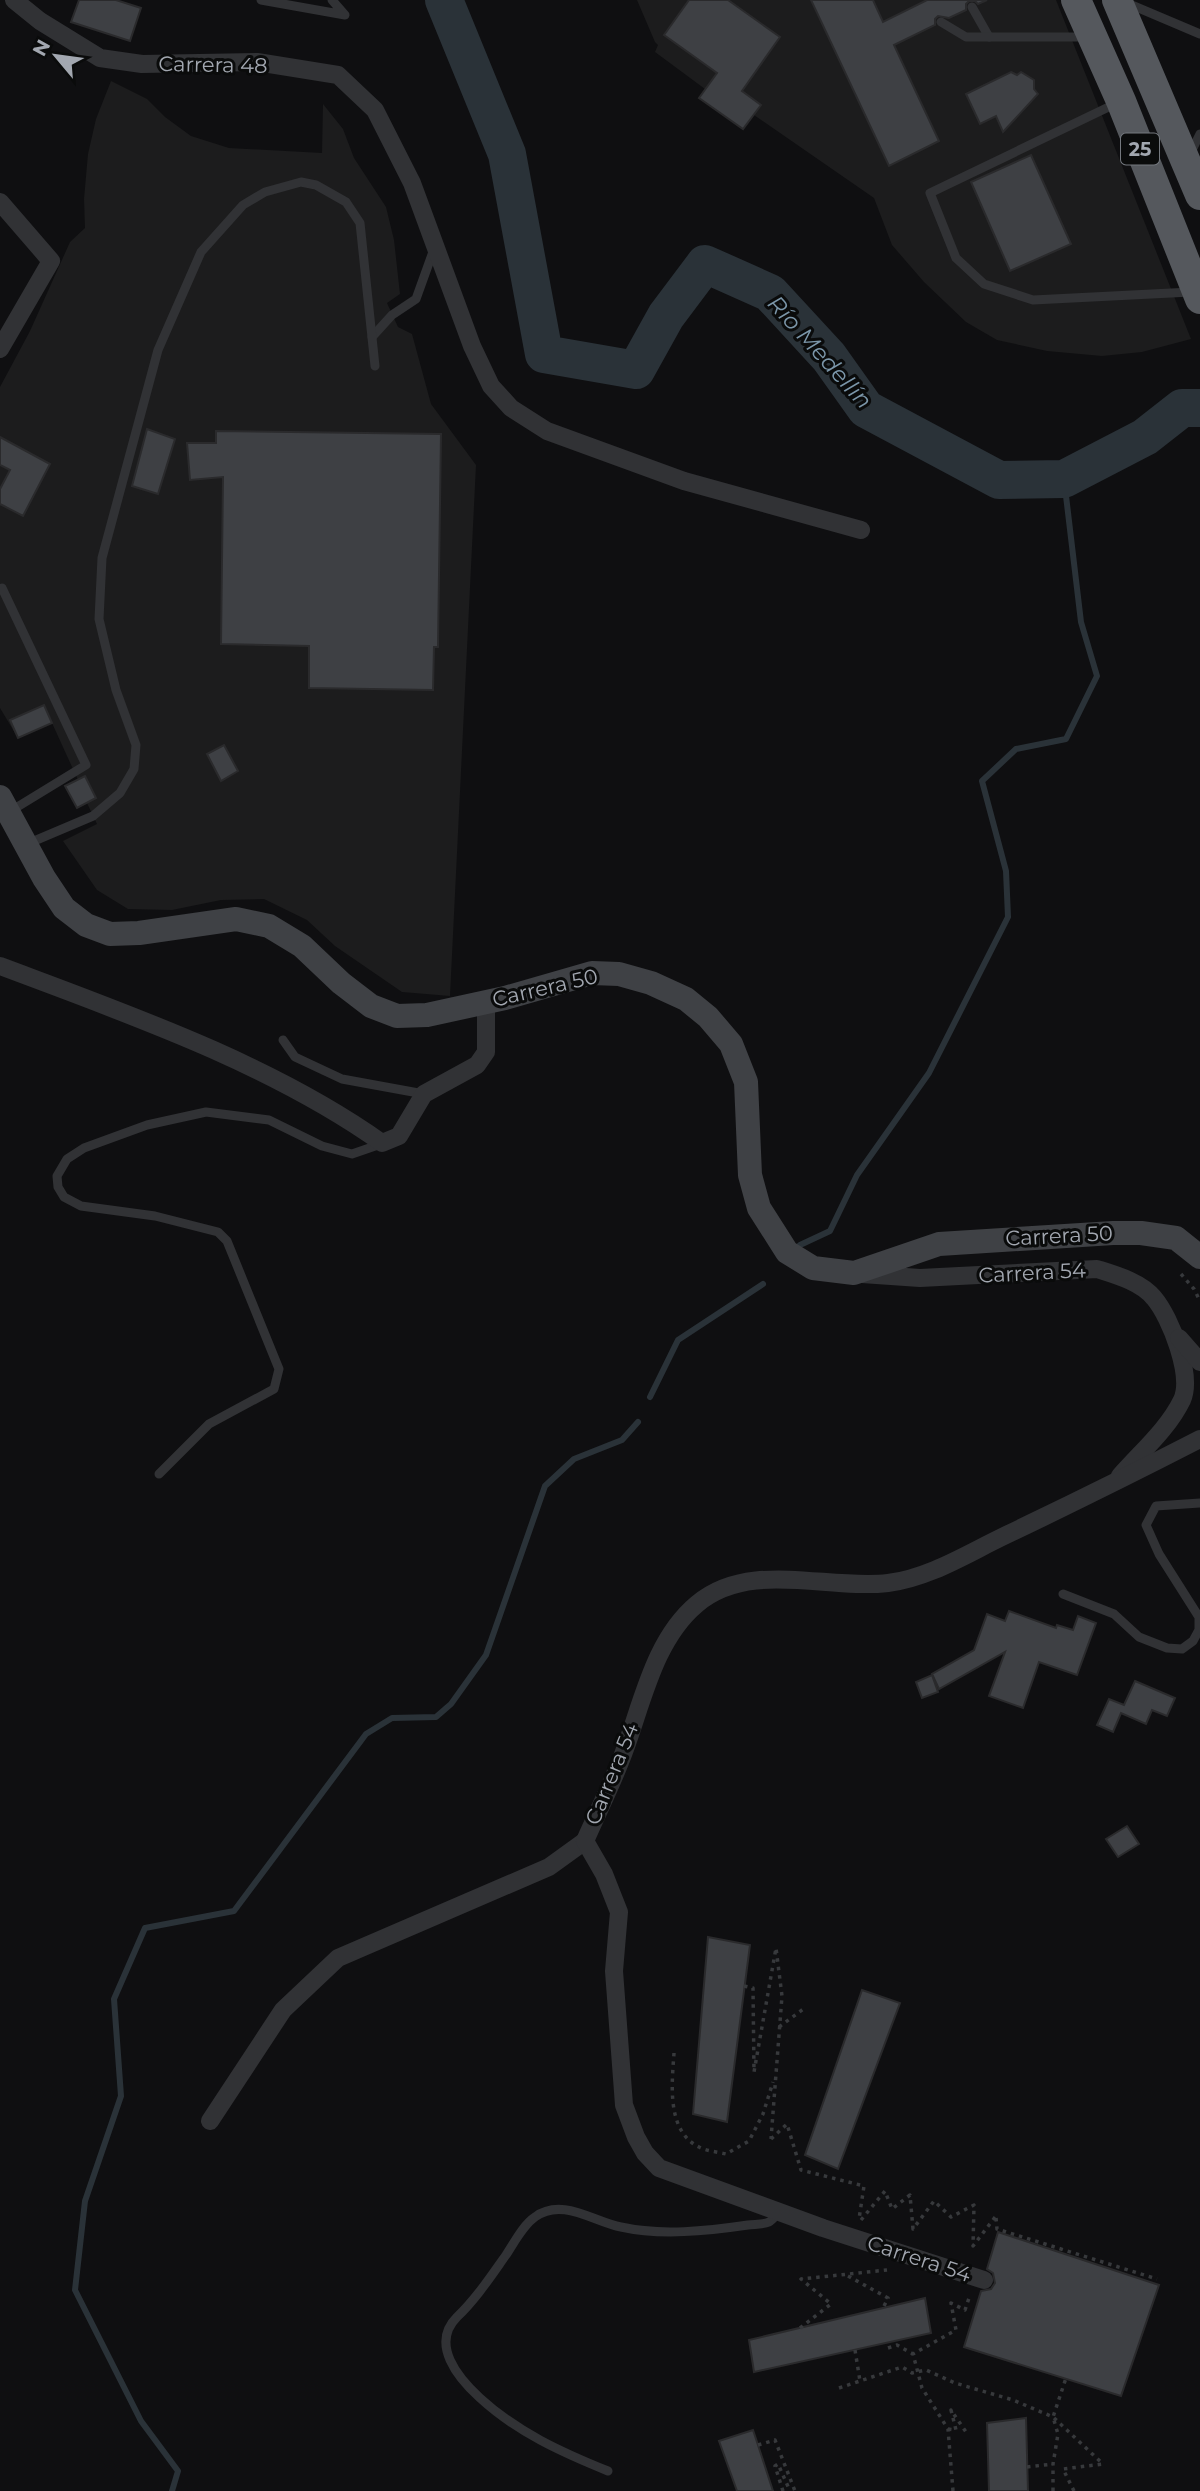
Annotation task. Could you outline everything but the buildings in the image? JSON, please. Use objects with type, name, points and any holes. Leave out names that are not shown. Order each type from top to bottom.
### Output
[{"type":"highway","name":"25","points":[[1076,0],[1121,101],[1198,295]]},
{"type":"highway","name":"25","points":[[1118,0],[1200,195]]},
{"type":"main road","name":"Carrera 50","points":[[4,805],[64,908],[86,925],[110,934],[139,933],[236,919],[269,926],[302,946],[341,983],[371,1006],[397,1016],[427,1016],[486,1003],[592,973],[619,974],[651,983],[686,999],[708,1017],[731,1044],[746,1082],[750,1175],[760,1208],[787,1252],[813,1268],[854,1273],[939,1244],[1113,1233],[1141,1233],[1177,1238],[1200,1257]]},
{"type":"street","name":"Carrera 48","points":[[15,0],[40,21],[100,58],[142,64],[257,62],[338,75],[375,110],[412,183],[472,346],[491,386],[511,408],[534,425],[560,437],[684,481],[861,530]]},
{"type":"street","points":[[0,202],[51,261],[0,349]]},
{"type":"street","points":[[0,966],[171,1032],[314,1101],[349,1120],[382,1143],[399,1136],[425,1094],[477,1065],[486,1052],[486,1003]]},
{"type":"street","name":"Carrera 54","points":[[854,1273],[920,1278],[1097,1269],[1125,1278],[1154,1297],[1175,1332],[1182,1362],[1183,1397],[1169,1421],[1113,1484]]},
{"type":"street","points":[[1175,1332],[1200,1362]]},
{"type":"street","name":"Carrera 54","points":[[984,2280],[822,2228],[659,2168],[645,2153],[624,2105],[614,1971],[619,1912],[604,1874],[584,1841],[625,1750],[646,1683],[678,1623],[698,1603],[723,1587],[752,1581],[888,1583],[924,1574],[1113,1484],[1200,1439]]},
{"type":"street","points":[[210,2121],[283,2010],[338,1958],[549,1867],[584,1841]]},
{"type":"lane","points":[[261,0],[345,15],[332,0]]},
{"type":"lane","points":[[1118,0],[1200,34]]},
{"type":"lane","points":[[972,7],[989,37]]},
{"type":"lane","points":[[941,22],[966,37],[1092,37]]},
{"type":"lane","points":[[1121,101],[930,193],[956,258],[984,284],[1033,300],[1198,295]]},
{"type":"lane","points":[[1186,162],[1200,134]]},
{"type":"lane","points":[[26,845],[93,816],[120,793],[134,769],[136,745],[116,690],[99,619],[102,558],[158,350],[201,252],[243,205],[265,191],[301,182],[316,185],[346,202],[360,223],[375,366]]},
{"type":"lane","points":[[372,337],[392,315],[416,299],[436,244]]},
{"type":"lane","points":[[0,590],[2,588],[86,765],[4,805]]},
{"type":"lane","points":[[283,1040],[295,1057],[342,1079],[425,1094]]},
{"type":"lane","points":[[159,1474],[209,1424],[274,1389],[279,1369],[227,1241],[218,1232],[155,1216],[81,1206],[64,1197],[58,1186],[57,1176],[67,1159],[84,1148],[147,1125],[206,1112],[269,1120],[322,1146],[352,1154],[382,1143]]},
{"type":"lane","points":[[1063,1594],[1114,1614],[1139,1637],[1167,1648],[1182,1649],[1193,1641],[1199,1630],[1199,1616],[1158,1554],[1146,1525],[1156,1506],[1200,1503]]},
{"type":"lane","points":[[608,2470],[528,2435],[499,2415],[471,2389],[448,2359],[444,2343],[451,2323],[474,2298],[535,2217],[553,2210],[581,2212],[619,2227],[653,2231],[712,2230],[769,2222],[780,2211]]},
{"type":"path","points":[[1180,1272],[1200,1301]]},
{"type":"path","points":[[744,1986],[753,1988],[754,2072],[776,1948],[782,1996],[771,2139],[787,2124],[801,2170],[864,2186],[858,2223],[884,2190],[892,2210],[911,2196],[913,2229],[934,2201],[951,2217],[974,2205],[973,2246],[996,2216],[997,2229],[1157,2279]]},
{"type":"path","points":[[779,2027],[806,2007]]},
{"type":"path","points":[[674,2053],[672,2094],[680,2130],[699,2147],[726,2154],[749,2141],[763,2114],[775,2077]]},
{"type":"path","points":[[800,2328],[831,2304],[801,2279],[900,2269]]},
{"type":"path","points":[[846,2275],[888,2298],[883,2308]]},
{"type":"path","points":[[914,2354],[956,2330],[951,2303],[965,2310],[970,2293]]},
{"type":"path","points":[[888,2348],[897,2345],[914,2354],[922,2388],[948,2429],[953,2491]]},
{"type":"path","points":[[855,2350],[860,2381]]},
{"type":"path","points":[[839,2388],[902,2367],[912,2373],[926,2370],[955,2383],[1013,2400],[1053,2417],[1103,2465],[1063,2469],[1074,2491]]},
{"type":"path","points":[[1053,2491],[1053,2464],[1058,2434],[1053,2417],[1066,2378]]},
{"type":"path","points":[[948,2429],[956,2430],[951,2410],[966,2432]]},
{"type":"path","points":[[758,2445],[775,2440],[792,2491]]},
{"type":"path","points":[[783,2491],[775,2466],[778,2464],[792,2491]]},
{"type":"path","points":[[1027,2467],[1053,2464]]},
{"type":"shaded area","points":[[637,0],[1056,0],[1191,339],[1142,352],[1102,356],[1047,351],[997,340],[966,322],[924,282],[892,245],[874,198],[754,115],[743,129],[699,98],[705,89],[655,52],[658,45]]},
{"type":"shaded area","points":[[111,81],[147,99],[165,117],[191,136],[229,148],[322,153],[323,104],[343,129],[354,158],[386,207],[394,240],[400,294],[387,303],[398,327],[412,334],[431,404],[476,465],[450,996],[402,992],[335,946],[307,920],[264,899],[221,900],[172,910],[128,909],[97,890],[63,841],[97,824],[87,803],[77,808],[65,786],[78,780],[52,723],[18,738],[0,708],[0,387],[30,331],[70,242],[85,228],[84,199],[88,154],[96,119]]},
{"type":"waterway","name":"Río Medellín","points":[[444,0],[507,154],[544,354],[636,370],[666,316],[705,264],[770,293],[829,357],[866,409],[999,480],[1064,479],[1145,437],[1182,408],[1200,408]]},
{"type":"waterway","points":[[800,1245],[830,1231],[857,1175],[929,1073],[1008,917],[1006,871],[982,781],[1016,749],[1066,739],[1097,676],[1081,622],[1064,479]]},
{"type":"waterway","points":[[650,1397],[678,1340],[763,1284]]},
{"type":"waterway","points":[[172,2491],[178,2471],[141,2421],[75,2290],[85,2201],[121,2096],[114,1999],[145,1928],[234,1911],[366,1734],[392,1718],[436,1717],[451,1704],[486,1655],[545,1486],[574,1459],[622,1440],[638,1422]]}]
